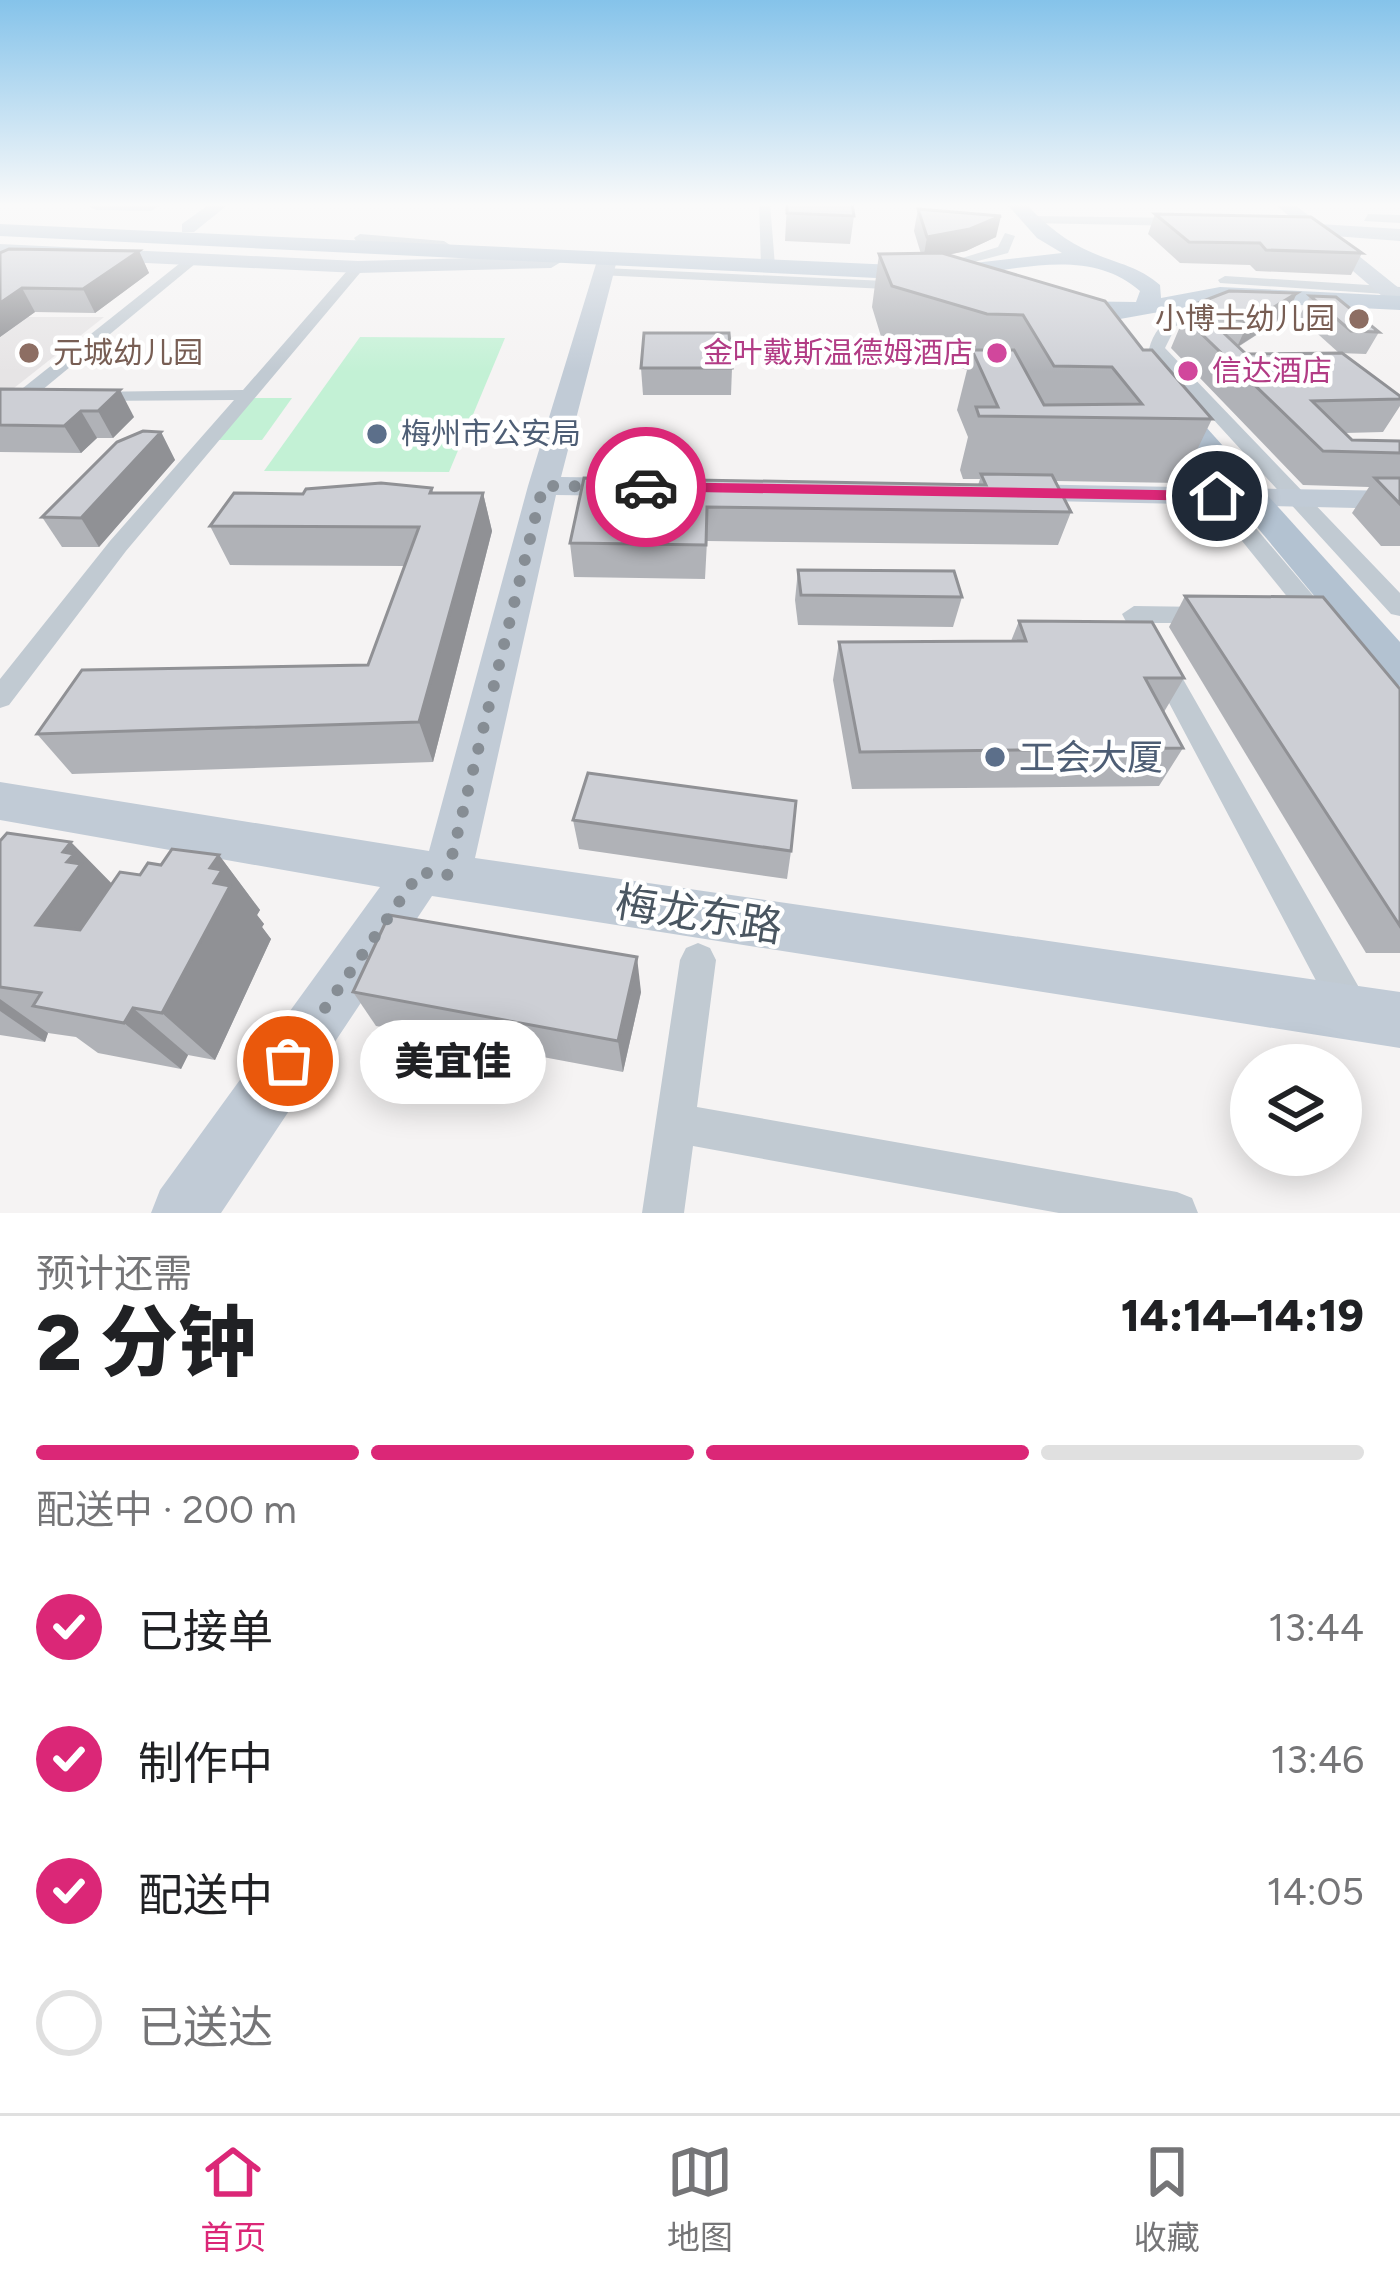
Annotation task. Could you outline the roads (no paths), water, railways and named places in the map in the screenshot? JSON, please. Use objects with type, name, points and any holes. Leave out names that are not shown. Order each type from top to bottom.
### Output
[{"type":"main road","points":[[498,260],[945,281],[1035,308],[1113,340],[1400,640]]},
{"type":"main road","points":[[709,260],[939,274],[1045,260]]},
{"type":"main road","points":[[1021,260],[1007,280],[1035,308],[1094,313],[1220,293],[1400,300]]},
{"type":"main road","points":[[1071,260],[1212,288],[1400,300]]},
{"type":"main road","points":[[1091,260],[1095,262]]},
{"type":"main road","points":[[1128,272],[1150,286],[1153,295],[1131,332],[1135,346],[1259,497],[1333,621],[1400,670]]},
{"type":"street","points":[[23,396],[193,260]]},
{"type":"street","points":[[0,698],[118,546],[251,395],[342,260]]},
{"type":"street","points":[[502,260],[551,262]]},
{"type":"street","points":[[768,260],[950,266],[972,260]]},
{"type":"street","points":[[1353,260],[1400,300]]},
{"type":"street","points":[[183,1213],[433,874],[605,268],[920,286],[957,294]]},
{"type":"street","points":[[1226,280],[1400,300]]},
{"type":"street","points":[[1259,497],[1157,349],[1159,334],[1189,311],[1229,302],[1400,300]]},
{"type":"street","points":[[0,396],[251,395]]},
{"type":"street","points":[[1150,415],[1400,608]]},
{"type":"street","points":[[543,486],[659,488]]},
{"type":"street","points":[[984,493],[1400,500]]},
{"type":"street","points":[[1225,615],[1134,614],[1377,1017]]},
{"type":"street","points":[[1271,615],[1333,621]]},
{"type":"street","name":"梅龙东路","points":[[0,801],[433,874],[1377,1017]]},
{"type":"street","points":[[663,1213],[698,960]]},
{"type":"street","points":[[675,1123],[1076,1206],[1177,1213]]},
{"type":"place","name":"小博士幼儿园","points":[[1359,319]]},
{"type":"place","name":"元城幼儿园","points":[[29,353]]},
{"type":"place","name":"金叶戴斯温德姆酒店","points":[[997,353]]},
{"type":"place","name":"信达酒店","points":[[1188,371]]},
{"type":"place","name":"梅州市公安局","points":[[377,434]]},
{"type":"place","name":"工会大厦","points":[[995,757]]},
{"type":"place","name":"美宜佳","points":[[288,1061]]}]
